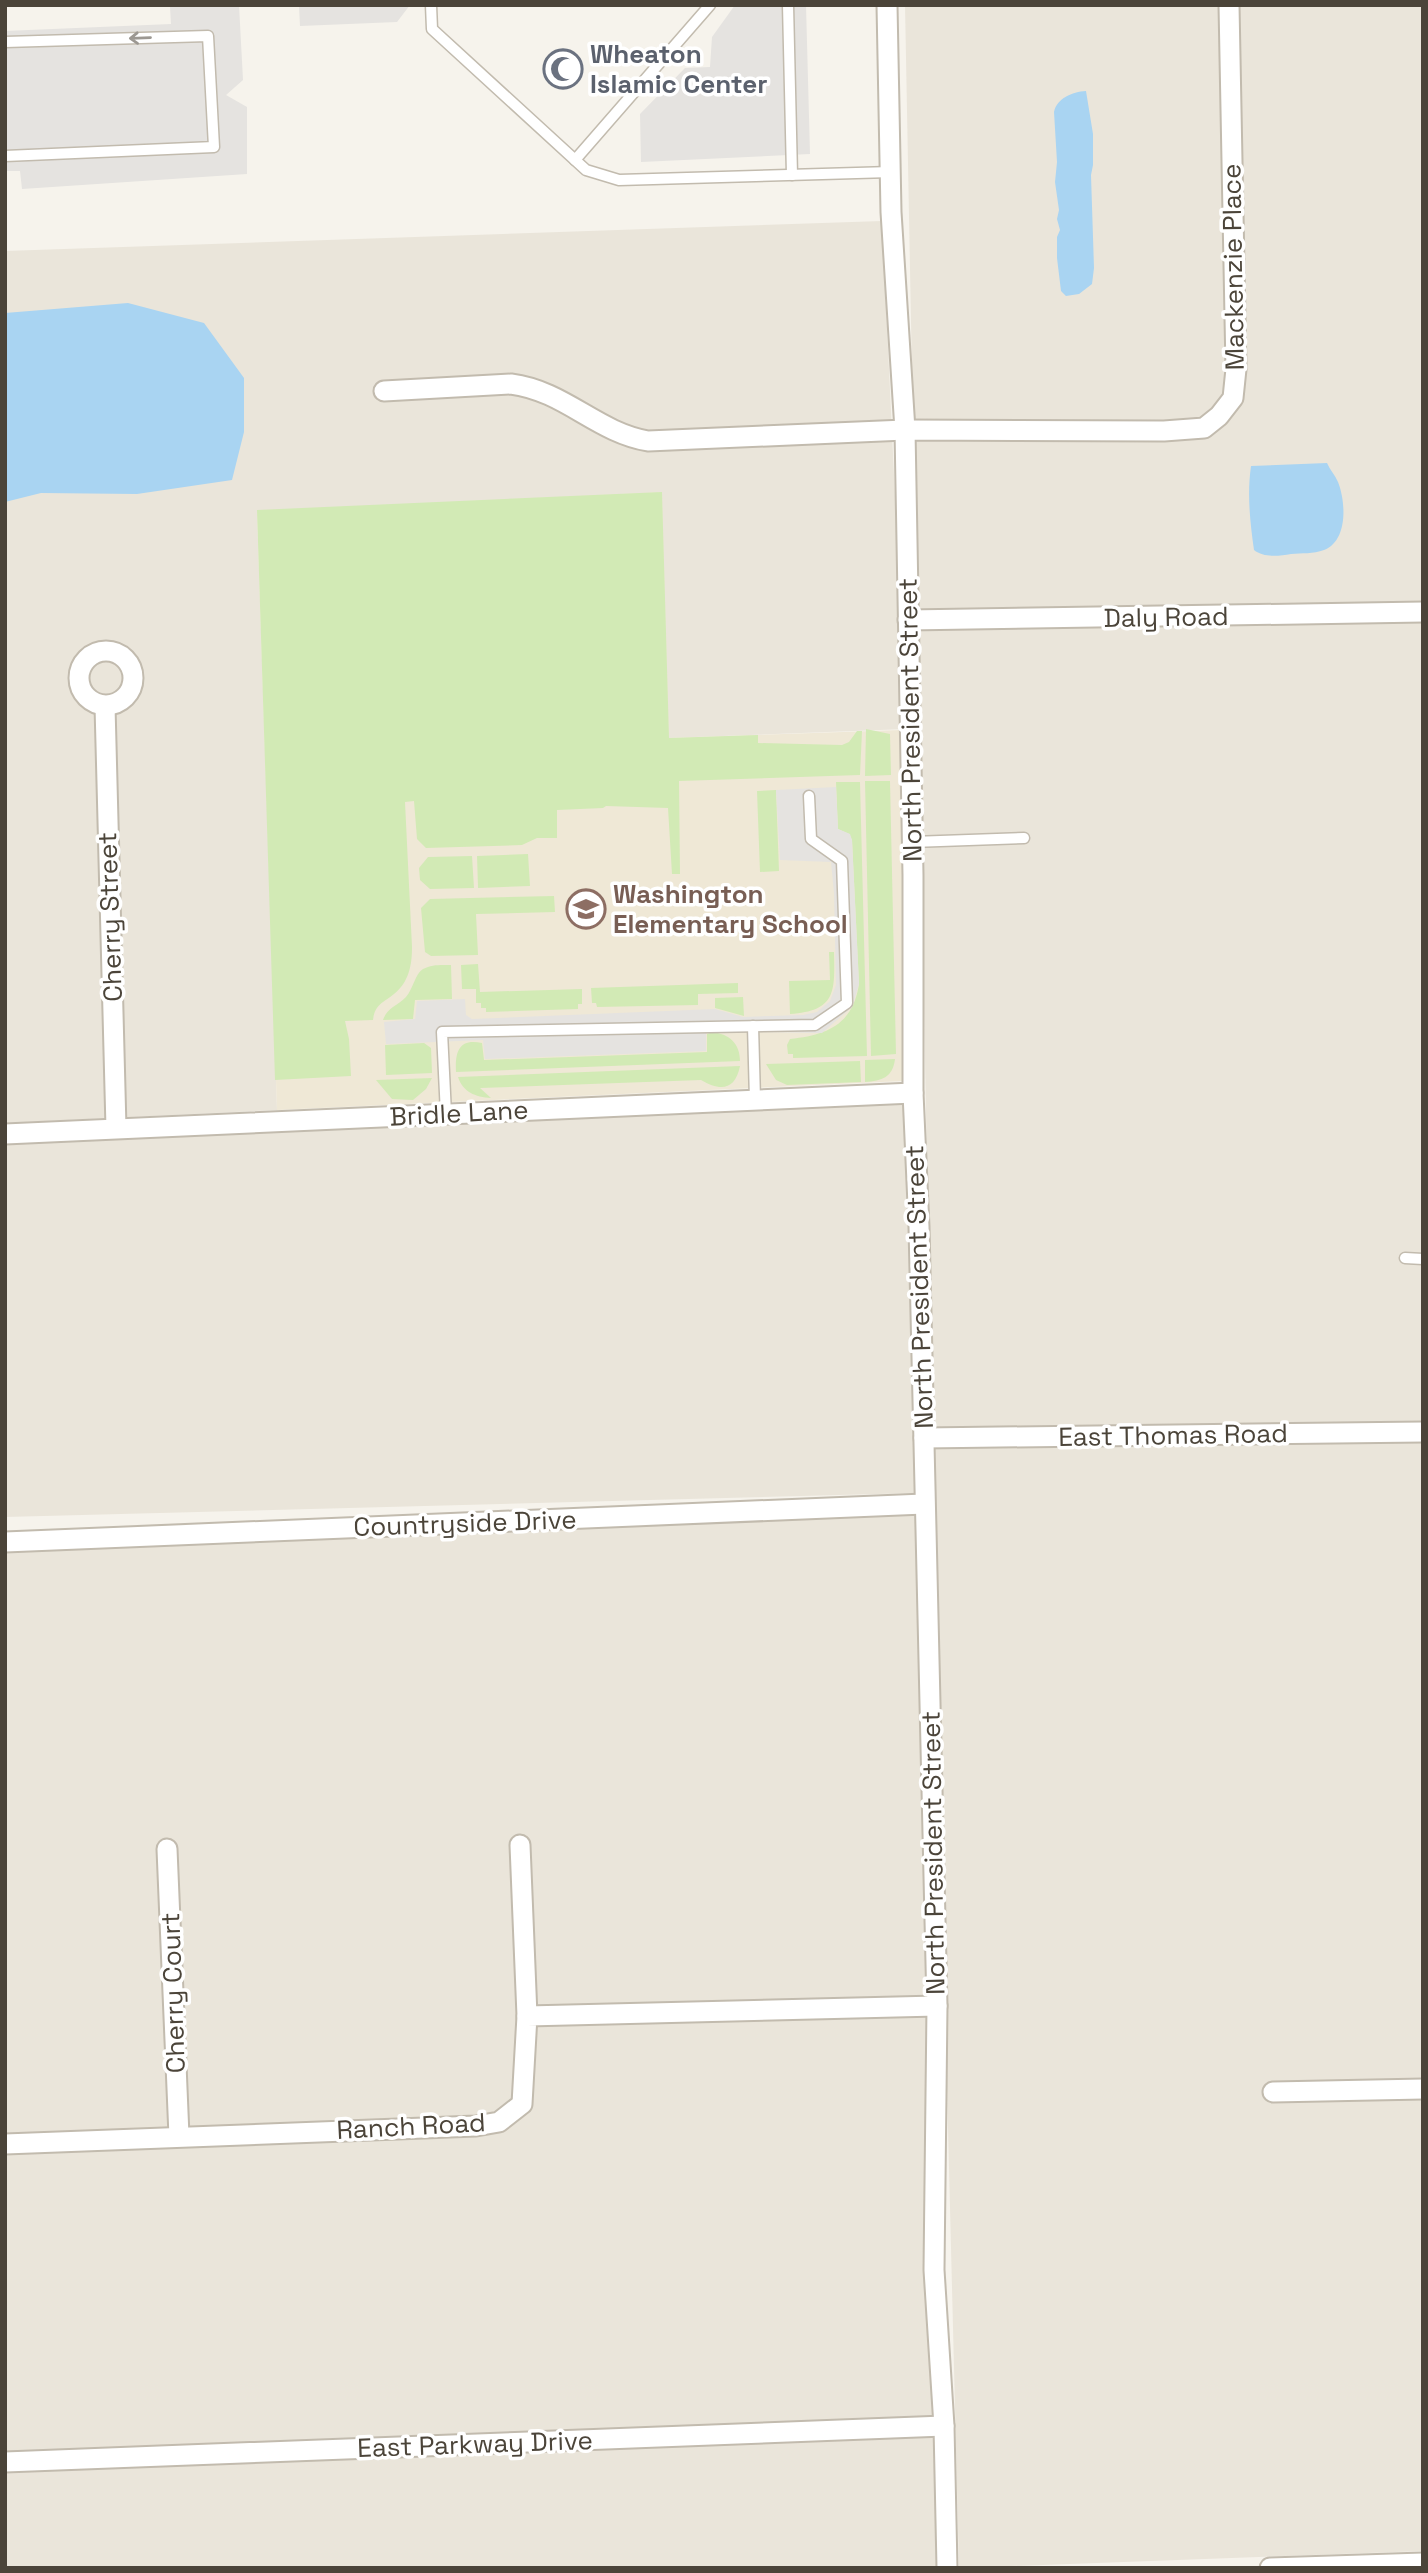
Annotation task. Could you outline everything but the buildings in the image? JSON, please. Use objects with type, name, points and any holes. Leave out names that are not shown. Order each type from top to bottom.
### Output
[{"type":"street","name":"North President Street","points":[[887,5],[891,172],[905,430],[913,1093],[919,1227],[937,2006],[934,2270],[944,2426],[947,2568]]},
{"type":"street","name":"Mackenzie Place","points":[[384,391],[511,384],[525,386],[554,396],[613,431],[648,441],[905,430],[1164,431],[1204,428],[1219,416],[1233,398],[1236,369],[1229,5]]},
{"type":"street","name":"Daly Road","points":[[908,620],[1423,612]]},
{"type":"street","name":"Cherry Street","points":[[104,706],[116,1128]]},
{"type":"street","name":"Bridle Lane","points":[[5,1133],[913,1093]]},
{"type":"street","name":"East Thomas Road","points":[[924,1438],[1423,1432]]},
{"type":"street","name":"Countryside Drive","points":[[5,1542],[924,1504]]},
{"type":"street","name":"Ranch Road","points":[[5,2144],[476,2126],[499,2122],[522,2104],[527,2016],[520,1845]]},
{"type":"street","name":"Cherry Court","points":[[167,1849],[179,2136]]},
{"type":"street","points":[[527,2016],[937,2006]]},
{"type":"street","points":[[1273,2092],[1423,2089]]},
{"type":"street","name":"East Parkway Drive","points":[[5,2462],[944,2426]]},
{"type":"street","points":[[1270,2568],[1423,2563]]},
{"type":"lane","points":[[431,5],[432,29],[586,170],[619,180],[891,172]]},
{"type":"lane","points":[[575,160],[710,5]]},
{"type":"lane","points":[[788,5],[792,175]]},
{"type":"lane","points":[[5,42],[208,36],[214,147],[5,156]]},
{"type":"lane","points":[[446,1114],[442,1032],[815,1024],[847,1003],[842,861],[811,839],[809,796]]},
{"type":"lane","points":[[912,842],[1024,838]]},
{"type":"lane","points":[[753,1026],[755,1100]]},
{"type":"lane","points":[[1405,1258],[1423,1259]]},
{"type":"shaded area","points":[[239,5],[243,80],[226,95],[247,107],[247,174],[22,189],[20,171],[5,171],[5,31],[171,24],[170,7]]},
{"type":"shaded area","points":[[270,5],[410,5],[397,22],[300,26],[299,6]]},
{"type":"shaded area","points":[[735,5],[806,5],[810,154],[641,162],[640,114],[685,68],[710,67],[712,37]]},
{"type":"shaded area","points":[[905,5],[1423,5],[1423,1422],[932,1430]]},
{"type":"shaded area","points":[[882,221],[906,729],[669,738],[257,511],[277,1110],[5,1123],[5,251]]},
{"type":"shaded area","name":"Washington Elementary School","points":[[662,492],[669,738],[902,730],[903,1081],[277,1110],[257,511]]},
{"type":"shaded area","points":[[836,787],[838,829],[850,834],[852,840],[859,984],[852,1007],[822,1033],[706,1031],[706,1051],[485,1059],[483,1040],[386,1044],[384,1022],[415,1019],[417,1001],[465,999],[466,1015],[472,1019],[715,1009],[743,1017],[817,1012],[830,1001],[836,985],[831,862],[780,860],[776,790]]},
{"type":"shaded area","points":[[905,1102],[916,1493],[5,1517],[5,1140]]},
{"type":"shaded area","points":[[1423,1437],[1423,2551],[959,2568],[931,1446]]},
{"type":"shaded area","points":[[918,1510],[936,2568],[5,2568],[5,1547]]},
{"type":"green space","points":[[662,492],[669,738],[758,735],[758,743],[842,745],[849,742],[857,731],[862,731],[860,775],[679,781],[680,874],[672,874],[668,808],[606,806],[557,810],[557,838],[537,838],[522,845],[426,848],[417,839],[414,801],[405,802],[412,947],[406,979],[399,989],[378,1007],[373,1020],[345,1021],[351,1076],[275,1080],[257,510]]},
{"type":"green space","points":[[866,729],[890,734],[891,775],[865,776]]},
{"type":"green space","points":[[865,781],[890,781],[896,1054],[871,1056]]},
{"type":"green space","points":[[836,782],[860,782],[867,1056],[793,1058],[793,1054],[788,1054],[787,1045],[790,1039],[827,1030],[845,1018],[856,998],[859,984],[852,840],[849,834],[838,829]]},
{"type":"green space","points":[[776,790],[779,871],[760,872],[757,791]]},
{"type":"green space","points":[[528,854],[530,886],[478,888],[477,856]]},
{"type":"green space","points":[[472,856],[474,888],[430,889],[420,880],[419,868],[428,857]]},
{"type":"green space","points":[[554,896],[555,912],[476,914],[478,955],[431,956],[425,952],[421,908],[430,899]]},
{"type":"green space","points":[[829,952],[834,952],[834,978],[830,997],[816,1009],[790,1014],[789,981],[830,980]]},
{"type":"green space","points":[[478,964],[480,992],[582,989],[582,1004],[578,1004],[578,1009],[486,1012],[486,1008],[481,1008],[481,1003],[476,1003],[476,989],[462,989],[461,965]]},
{"type":"green space","points":[[451,965],[452,999],[415,1000],[413,1019],[383,1020],[390,1010],[406,997],[423,969]]},
{"type":"green space","points":[[738,983],[738,993],[698,994],[698,1005],[597,1007],[596,1003],[592,1003],[591,988]]},
{"type":"green space","points":[[743,997],[744,1016],[715,1008],[715,998]]},
{"type":"green space","points":[[712,1032],[724,1035],[736,1044],[740,1061],[456,1072],[457,1053],[460,1048],[474,1042],[482,1043],[484,1060],[707,1052],[707,1034]]},
{"type":"green space","points":[[424,1043],[431,1048],[432,1073],[386,1075],[385,1045]]},
{"type":"green space","points":[[895,1059],[892,1070],[886,1077],[865,1082],[865,1060]]},
{"type":"green space","points":[[860,1061],[861,1082],[787,1085],[776,1080],[766,1064]]},
{"type":"green space","points":[[740,1066],[734,1080],[720,1087],[701,1080],[480,1088],[491,1098],[470,1093],[458,1077]]},
{"type":"green space","points":[[432,1078],[426,1089],[413,1100],[392,1099],[376,1080]]},
{"type":"water","points":[[1086,91],[1093,134],[1091,175],[1094,268],[1092,284],[1079,294],[1066,296],[1061,291],[1057,258],[1057,237],[1060,230],[1055,182],[1057,162],[1054,112],[1058,103],[1066,97]]},
{"type":"water","points":[[128,303],[204,323],[244,378],[244,432],[232,480],[137,494],[41,493],[5,502],[5,313]]},
{"type":"water","points":[[1327,463],[1338,482],[1343,500],[1341,530],[1332,545],[1316,552],[1277,556],[1254,550],[1249,487],[1251,466]]},
{"type":"place","name":"Wheaton Islamic Center","points":[[563,69]]},
{"type":"place","name":"Washington Elementary School","points":[[586,909]]}]
